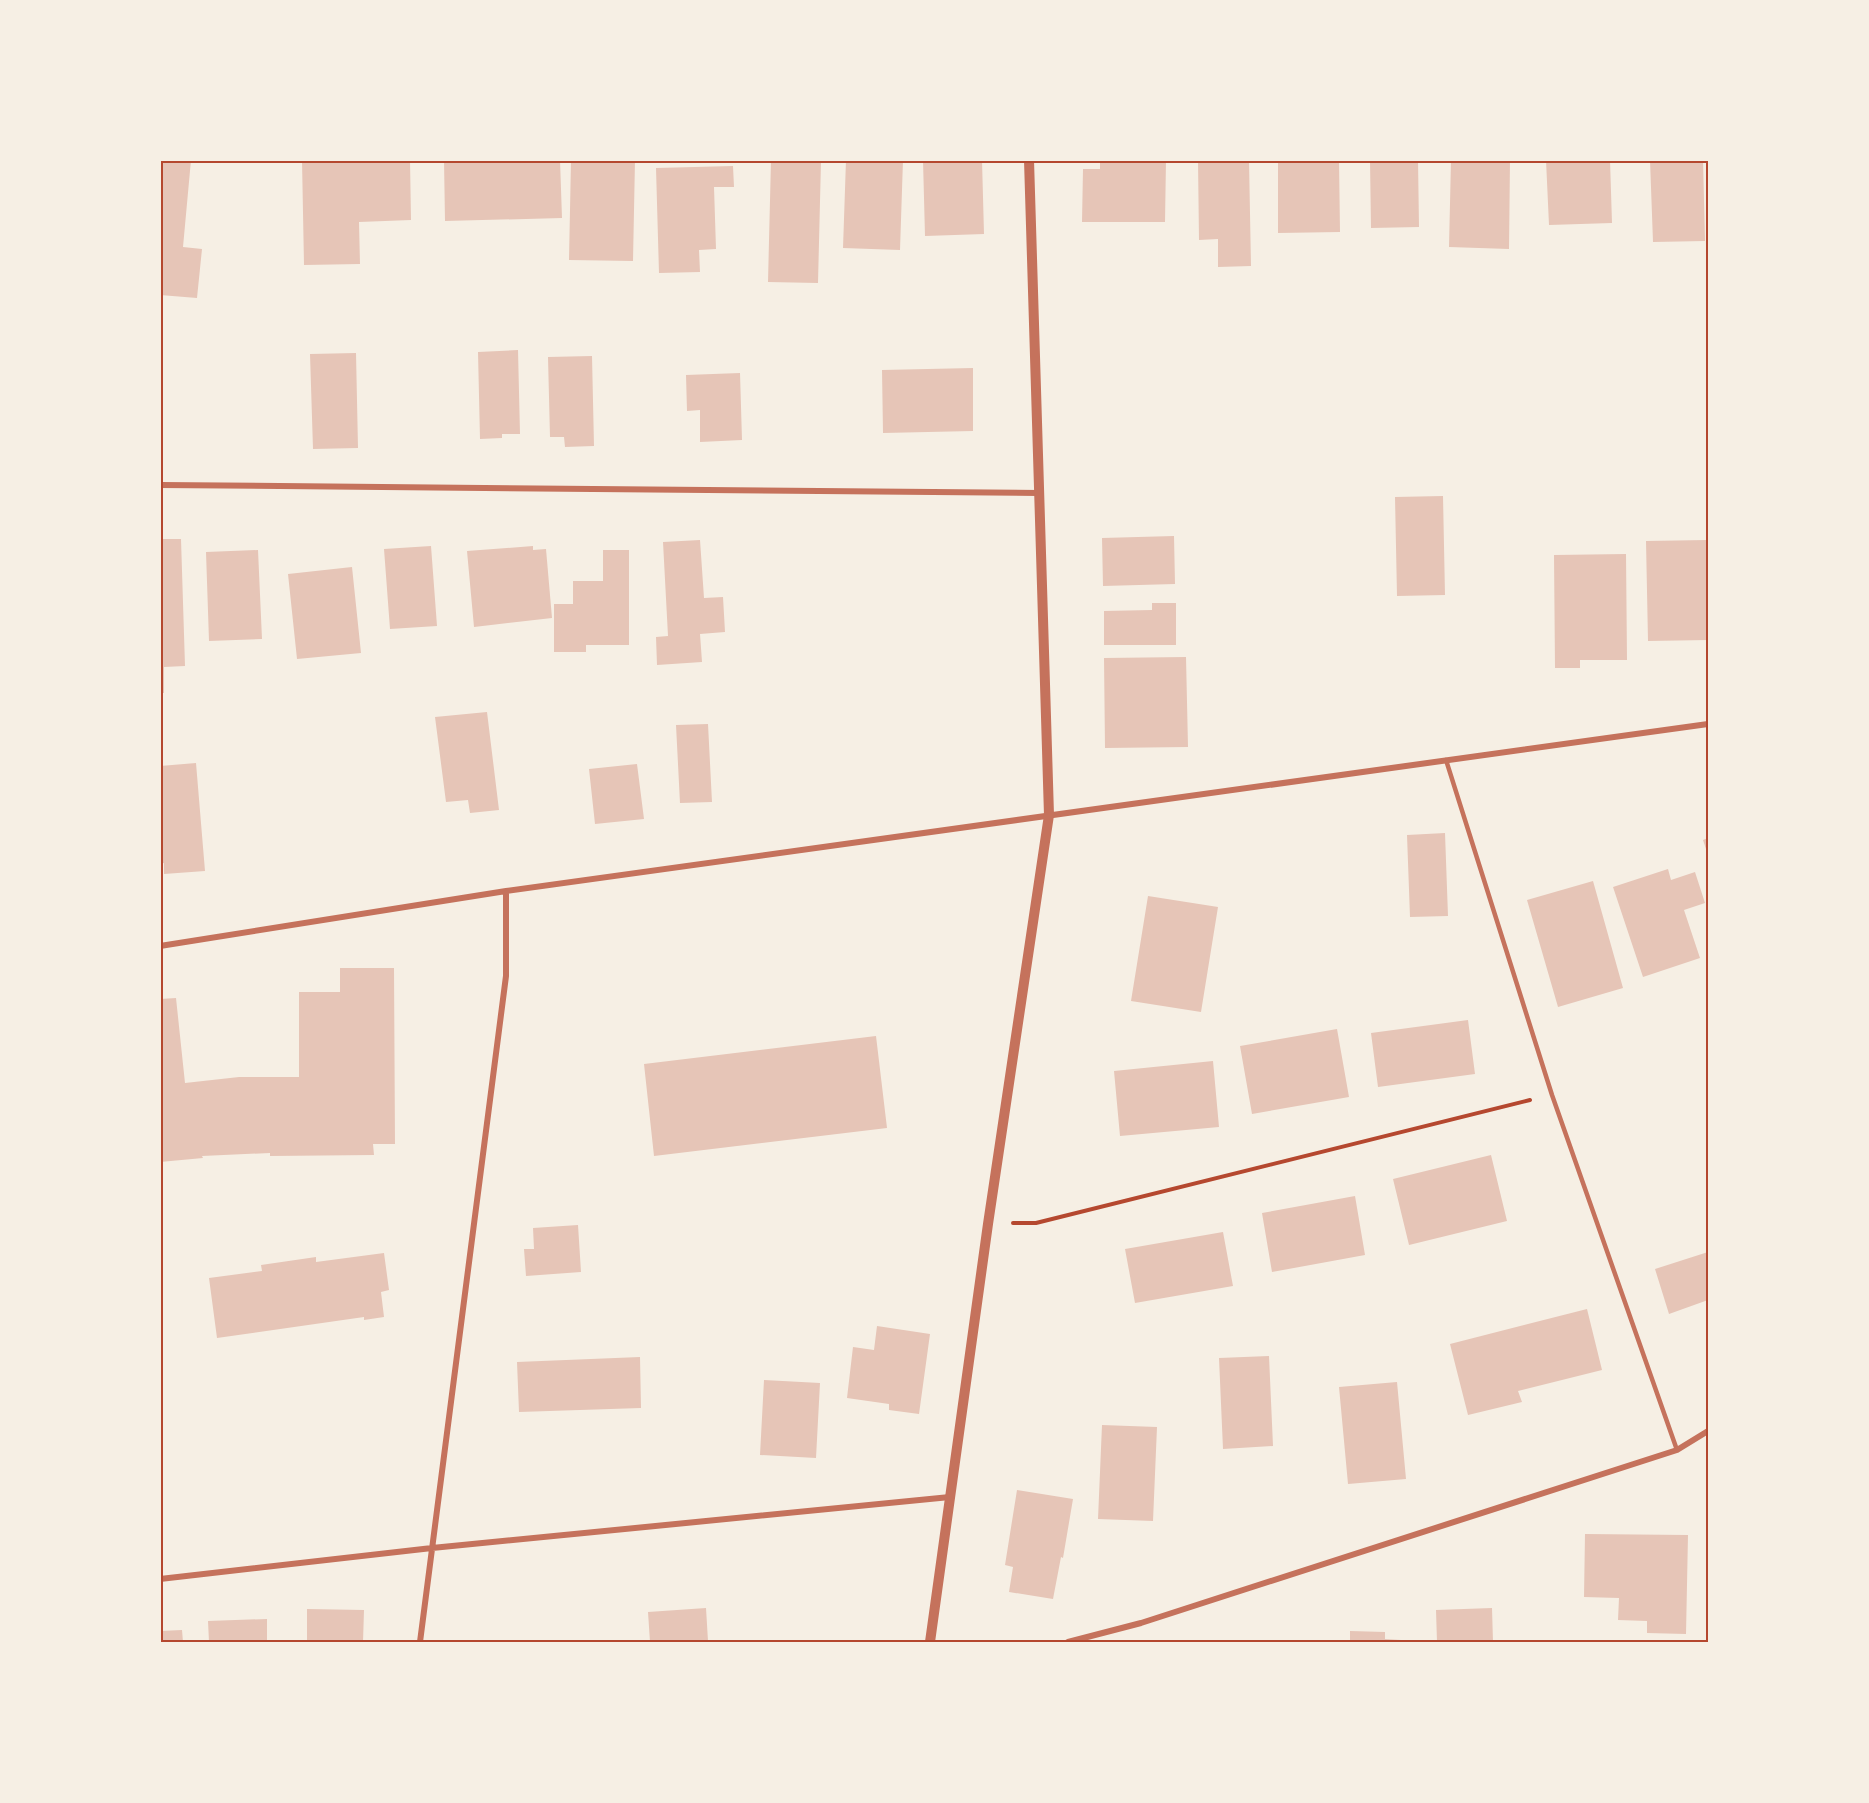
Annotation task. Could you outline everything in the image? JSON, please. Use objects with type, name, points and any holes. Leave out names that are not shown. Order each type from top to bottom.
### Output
[{"type":"street","points":[[930,1642],[988,1224],[1049,815],[1029,160]]},
{"type":"street","points":[[160,485],[1039,493]]},
{"type":"street","points":[[160,946],[506,891],[1708,724]]},
{"type":"street","points":[[420,1642],[506,976],[506,891]]},
{"type":"street","points":[[1068,1642],[1152,1619],[1677,1450],[1708,1431]]},
{"type":"street","points":[[160,1579],[432,1548],[950,1497]]},
{"type":"lane","points":[[1446,760],[1552,1095],[1677,1450]]},
{"type":"path","points":[[988,1224],[1036,1223],[1552,1095]]},
{"type":"building","points":[[160,160],[191,160],[183,247],[202,249],[197,298],[160,295]]},
{"type":"building","points":[[302,160],[410,160],[411,220],[359,222],[360,264],[304,265]]},
{"type":"building","points":[[444,160],[560,160],[562,218],[445,221]]},
{"type":"building","points":[[571,160],[635,160],[633,261],[569,260]]},
{"type":"building","points":[[771,160],[821,161],[818,283],[768,282]]},
{"type":"building","points":[[846,160],[903,160],[900,250],[843,248]]},
{"type":"building","points":[[923,160],[982,160],[984,234],[925,236]]},
{"type":"building","points":[[1100,160],[1166,160],[1165,222],[1082,222],[1083,169],[1100,169]]},
{"type":"building","points":[[1198,160],[1249,160],[1251,266],[1218,267],[1218,239],[1199,240]]},
{"type":"building","points":[[1278,160],[1339,160],[1340,232],[1278,233]]},
{"type":"building","points":[[1370,160],[1418,160],[1419,227],[1371,228]]},
{"type":"building","points":[[1451,160],[1510,160],[1509,249],[1449,247]]},
{"type":"building","points":[[1546,160],[1610,160],[1612,223],[1549,225]]},
{"type":"building","points":[[1650,160],[1703,160],[1705,241],[1653,242]]},
{"type":"building","points":[[733,166],[734,187],[714,187],[716,249],[699,250],[700,272],[659,273],[656,168]]},
{"type":"building","points":[[518,350],[520,434],[502,434],[502,438],[480,439],[478,352]]},
{"type":"building","points":[[356,353],[358,448],[313,449],[310,354]]},
{"type":"building","points":[[592,356],[594,446],[565,447],[564,437],[550,437],[548,357]]},
{"type":"building","points":[[973,368],[973,431],[883,433],[882,370]]},
{"type":"building","points":[[740,373],[742,440],[700,442],[700,410],[687,411],[686,375]]},
{"type":"building","points":[[1443,496],[1445,595],[1397,596],[1395,497]]},
{"type":"building","points":[[1174,536],[1175,584],[1103,586],[1102,538]]},
{"type":"building","points":[[160,539],[181,539],[185,666],[164,667],[164,693],[160,693]]},
{"type":"building","points":[[700,540],[704,598],[723,597],[725,632],[700,634],[702,662],[657,665],[656,637],[668,636],[663,542]]},
{"type":"building","points":[[1707,540],[1708,640],[1648,641],[1646,541]]},
{"type":"building","points":[[431,546],[437,626],[390,629],[384,549]]},
{"type":"building","points":[[533,546],[533,550],[546,549],[552,618],[474,627],[467,551]]},
{"type":"building","points":[[258,550],[262,639],[209,641],[206,552]]},
{"type":"building","points":[[603,550],[629,550],[629,645],[586,645],[586,652],[554,652],[554,604],[573,604],[573,581],[603,581]]},
{"type":"building","points":[[1626,554],[1627,660],[1580,660],[1580,668],[1555,668],[1554,555]]},
{"type":"building","points":[[352,567],[361,653],[297,659],[288,574]]},
{"type":"building","points":[[1152,603],[1176,603],[1176,645],[1104,645],[1104,611],[1152,610]]},
{"type":"building","points":[[1186,657],[1188,747],[1105,748],[1104,658]]},
{"type":"building","points":[[487,712],[499,810],[470,813],[468,800],[446,802],[435,717]]},
{"type":"building","points":[[708,724],[712,802],[680,803],[676,725]]},
{"type":"building","points":[[196,763],[205,871],[164,874],[164,863],[160,864],[160,766]]},
{"type":"building","points":[[637,764],[644,819],[595,824],[589,769]]},
{"type":"building","points":[[1445,833],[1448,916],[1410,917],[1407,835]]},
{"type":"building","points":[[1708,838],[1708,855],[1703,840]]},
{"type":"building","points":[[1668,869],[1671,880],[1695,872],[1705,903],[1684,910],[1700,958],[1643,977],[1613,887]]},
{"type":"building","points":[[1593,881],[1623,988],[1558,1007],[1527,900]]},
{"type":"building","points":[[1148,896],[1218,907],[1201,1012],[1131,1001]]},
{"type":"building","points":[[340,968],[394,968],[395,1144],[373,1144],[374,1155],[270,1156],[270,1153],[202,1156],[203,1158],[160,1162],[160,999],[176,998],[185,1083],[239,1077],[299,1077],[299,992],[340,992]]},
{"type":"building","points":[[1468,1020],[1475,1074],[1378,1087],[1371,1033]]},
{"type":"building","points":[[1337,1029],[1349,1097],[1252,1114],[1240,1046]]},
{"type":"building","points":[[876,1036],[887,1128],[654,1156],[644,1064]]},
{"type":"building","points":[[1213,1061],[1219,1127],[1120,1136],[1114,1071]]},
{"type":"building","points":[[1491,1155],[1507,1221],[1409,1245],[1393,1179]]},
{"type":"building","points":[[1355,1196],[1365,1255],[1272,1272],[1262,1213]]},
{"type":"building","points":[[578,1225],[581,1272],[526,1276],[524,1249],[534,1249],[533,1228]]},
{"type":"building","points":[[1223,1232],[1233,1286],[1135,1303],[1125,1249]]},
{"type":"building","points":[[1708,1252],[1708,1300],[1669,1314],[1655,1269]]},
{"type":"building","points":[[384,1253],[389,1290],[381,1292],[384,1317],[364,1320],[364,1317],[217,1338],[209,1278],[262,1271],[261,1265],[316,1257],[316,1262]]},
{"type":"building","points":[[1587,1309],[1602,1370],[1518,1391],[1522,1402],[1468,1415],[1450,1344]]},
{"type":"building","points":[[877,1326],[930,1334],[919,1414],[889,1410],[889,1404],[847,1398],[853,1347],[874,1350]]},
{"type":"building","points":[[1269,1356],[1273,1446],[1223,1449],[1219,1358]]},
{"type":"building","points":[[640,1357],[641,1408],[519,1412],[517,1362]]},
{"type":"building","points":[[764,1380],[820,1383],[816,1458],[760,1455]]},
{"type":"building","points":[[1397,1382],[1406,1479],[1348,1484],[1339,1387]]},
{"type":"building","points":[[1102,1425],[1157,1427],[1153,1521],[1098,1519]]},
{"type":"building","points":[[1017,1490],[1073,1499],[1053,1599],[1009,1592],[1013,1567],[1005,1565]]},
{"type":"building","points":[[1585,1534],[1688,1535],[1686,1634],[1647,1633],[1647,1621],[1618,1620],[1619,1598],[1584,1597]]},
{"type":"building","points":[[706,1608],[708,1641],[650,1642],[648,1612]]},
{"type":"building","points":[[1492,1608],[1493,1642],[1437,1642],[1436,1610]]},
{"type":"building","points":[[307,1609],[364,1610],[363,1642],[307,1642]]},
{"type":"building","points":[[267,1619],[267,1642],[209,1642],[208,1621]]},
{"type":"building","points":[[182,1630],[183,1642],[160,1642],[160,1631]]},
{"type":"building","points":[[1350,1631],[1385,1632],[1385,1639],[1401,1640],[1400,1642],[1350,1642]]}]
